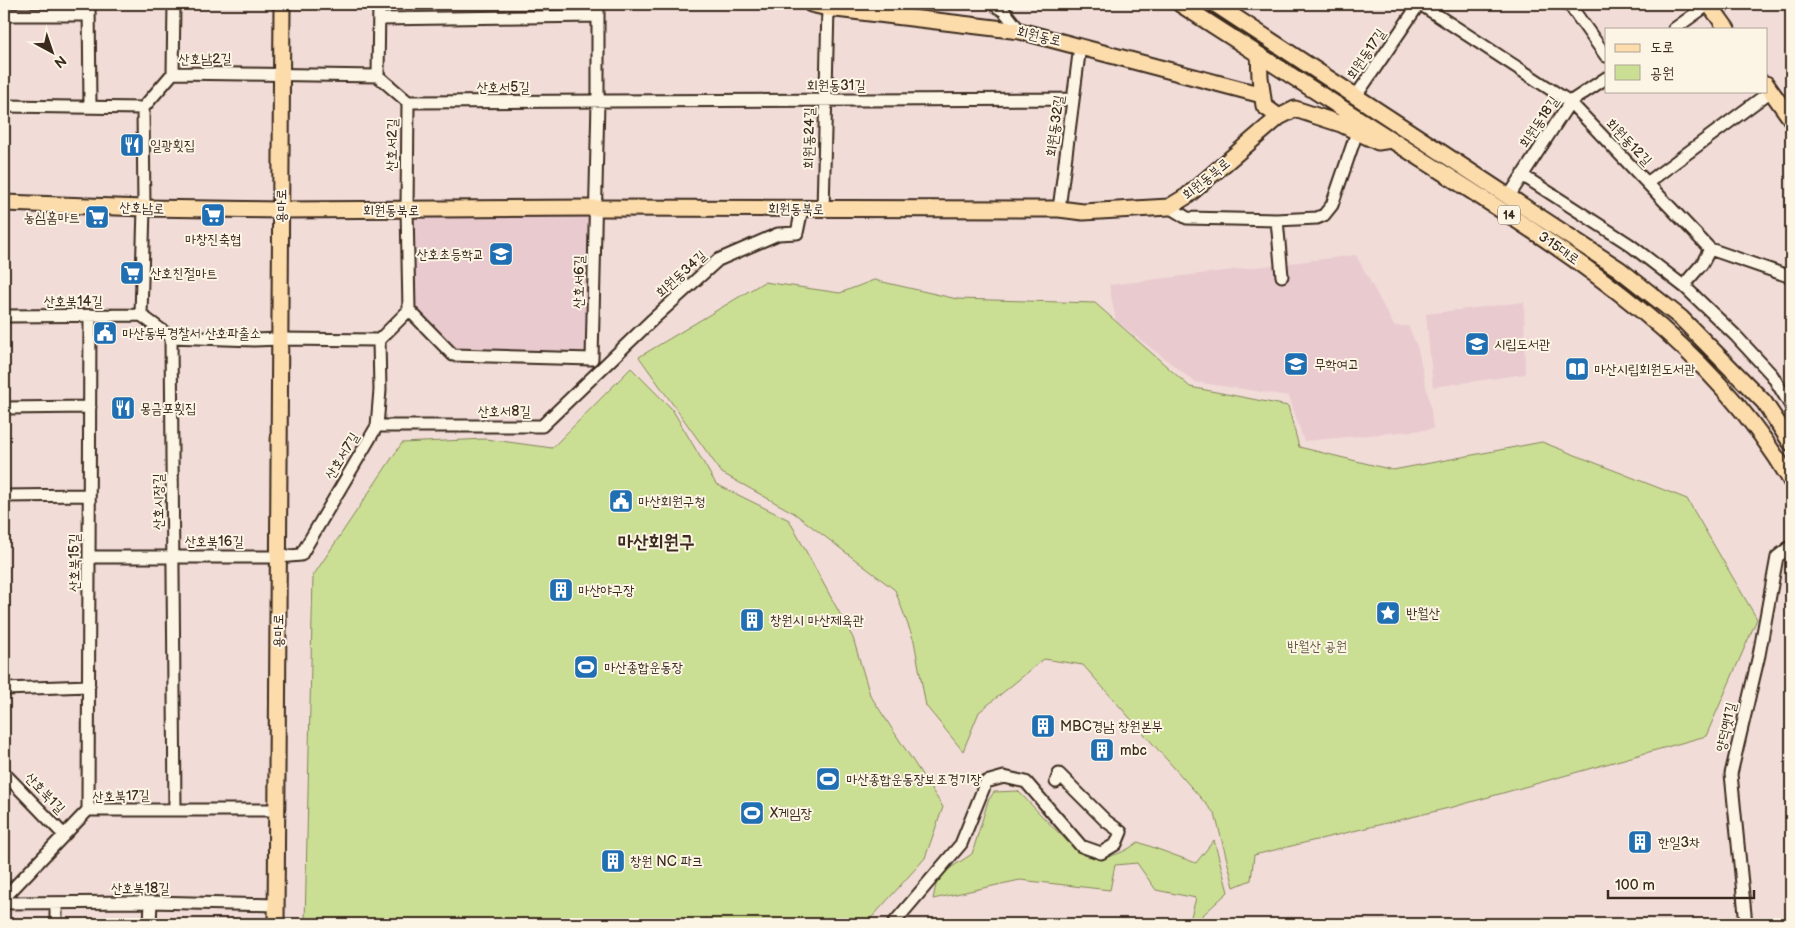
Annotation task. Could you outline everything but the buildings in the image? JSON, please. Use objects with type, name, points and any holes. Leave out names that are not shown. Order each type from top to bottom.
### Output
[{"type":"main road","name":"용마로","points":[[276,924],[282,4]]},
{"type":"main road","name":"회원동로","points":[[811,4],[828,8],[1020,31],[1262,95]]},
{"type":"main road","name":"3·15대로","points":[[1180,4],[1543,237],[1608,282],[1668,332],[1711,375],[1748,417],[1791,481]]},
{"type":"main road","name":"3·15대로","points":[[1215,4],[1619,269],[1681,318],[1764,402],[1791,443]]},
{"type":"main road","points":[[1709,4],[1726,28]]},
{"type":"main road","points":[[1259,55],[1264,106],[1279,117],[1295,109],[1341,124],[1378,142],[1391,140]]},
{"type":"main road","points":[[1769,88],[1791,119]]},
{"type":"main road","name":"회원동북로","points":[[281,210],[596,208],[822,210],[1058,209],[1083,212],[1169,207],[1187,196],[1279,117]]},
{"type":"main road","name":"산호남로","points":[[4,203],[281,210]]},
{"type":"street","points":[[173,73],[174,4]]},
{"type":"street","points":[[282,74],[378,76],[380,4]]},
{"type":"street","name":"산호서6길","points":[[592,359],[598,101],[598,4]]},
{"type":"street","points":[[993,4],[1004,11],[1020,31]]},
{"type":"street","name":"회원동17길","points":[[1356,96],[1419,4]]},
{"type":"street","name":"회원동12길","points":[[1419,4],[1570,102],[1710,249],[1791,277]]},
{"type":"street","points":[[1569,4],[1605,55]]},
{"type":"street","points":[[1675,28],[1709,4]]},
{"type":"street","name":"회원동24길","points":[[822,210],[828,8]]},
{"type":"street","points":[[4,15],[89,9],[90,106]]},
{"type":"street","points":[[379,19],[598,16]]},
{"type":"street","name":"회원동32길","points":[[1058,209],[1080,46]]},
{"type":"street","name":"산호남2길","points":[[143,108],[173,73],[282,74]]},
{"type":"street","name":"산호서2길","points":[[378,76],[408,102],[407,210]]},
{"type":"street","name":"회원동18길","points":[[1509,196],[1570,102],[1605,79]]},
{"type":"street","points":[[1647,183],[1764,92]]},
{"type":"street","name":"회원동31길","points":[[598,101],[1073,99]]},
{"type":"street","name":"산호서5길","points":[[408,102],[598,101]]},
{"type":"street","points":[[4,106],[143,108],[144,208],[141,315],[171,337],[254,340],[280,338],[379,340],[409,310]]},
{"type":"street","points":[[1169,207],[1187,218],[1277,220],[1317,218],[1324,215],[1332,205],[1357,132]]},
{"type":"street","points":[[1522,175],[1629,244],[1686,288],[1735,335],[1772,375],[1791,406]]},
{"type":"street","name":"회원동34길","points":[[607,363],[718,260],[778,234],[797,233],[802,209]]},
{"type":"street","points":[[407,210],[409,310],[453,355],[592,359],[607,363]]},
{"type":"street","points":[[1277,220],[1282,276]]},
{"type":"street","points":[[1686,288],[1688,280],[1702,264],[1710,249]]},
{"type":"street","name":"산호북14길","points":[[4,316],[141,315]]},
{"type":"street","name":"산호북15길","points":[[88,810],[90,316]]},
{"type":"street","name":"산호시장길","points":[[171,337],[175,810]]},
{"type":"street","name":"산호서7길","points":[[278,557],[301,555],[377,426],[380,390],[379,340]]},
{"type":"street","name":"산호서8길","points":[[377,426],[542,426],[607,363]]},
{"type":"street","points":[[4,408],[90,407]]},
{"type":"street","points":[[4,496],[89,494]]},
{"type":"street","name":"양덕옛1길","points":[[1746,924],[1731,774],[1758,655],[1776,558],[1791,546]]},
{"type":"street","name":"산호북16길","points":[[89,557],[278,557]]},
{"type":"street","points":[[4,689],[89,686]]},
{"type":"street","name":"산호북1길","points":[[4,773],[64,835]]},
{"type":"street","points":[[893,924],[961,844],[986,782],[1004,777],[1026,782],[1081,846],[1101,853],[1116,844],[1121,832],[1106,821],[1058,774],[1056,782]]},
{"type":"street","name":"산호북17길","points":[[4,898],[88,810],[276,810]]},
{"type":"street","points":[[150,924],[151,902]]},
{"type":"street","name":"산호북18길","points":[[4,903],[151,902],[276,905]]},
{"type":"street","points":[[56,903],[56,924]]},
{"type":"shaded area","name":"산호초등학교","points":[[412,213],[590,215],[588,351],[454,351],[414,307]]},
{"type":"shaded area","name":"무학여고","points":[[1356,255],[1394,326],[1408,326],[1417,346],[1430,404],[1433,429],[1304,441],[1289,396],[1195,382],[1116,321],[1109,285]]},
{"type":"shaded area","name":"시립도서관","points":[[1524,302],[1525,374],[1433,387],[1426,314]]},
{"type":"green space","name":"반월산 공원","points":[[874,280],[957,299],[1095,303],[1190,387],[1288,406],[1299,447],[1393,470],[1542,442],[1687,499],[1757,619],[1706,736],[1453,807],[1254,855],[1251,880],[1234,887],[1215,814],[1083,665],[1044,659],[979,712],[963,751],[926,706],[914,641],[895,590],[794,513],[722,473],[639,357],[764,282],[840,293]]},
{"type":"green space","name":"마산종합운동장","points":[[631,368],[672,409],[716,484],[789,520],[853,638],[870,695],[943,807],[925,858],[866,924],[305,924],[313,576],[402,443],[486,439],[552,448]]},
{"type":"green space","points":[[1018,791],[1062,837],[1079,852],[1091,857],[1106,857],[1120,853],[1138,842],[1196,863],[1214,840],[1228,892],[1193,924],[1189,924],[1196,898],[1156,890],[1137,863],[1115,865],[1110,890],[1020,880],[933,899],[938,876],[972,854],[988,801],[994,792]]},
{"type":"place","name":"일광횟집","points":[[132,145]]},
{"type":"place","name":"마창진축협","points":[[213,215]]},
{"type":"place","name":"농심홈마트","points":[[97,217]]},
{"type":"place","name":"산호초등학교","points":[[501,254]]},
{"type":"place","name":"산호친절마트","points":[[132,273]]},
{"type":"place","name":"마산동부경찰서 산호파출소","points":[[105,333]]},
{"type":"place","name":"시립도서관","points":[[1477,344]]},
{"type":"place","name":"무학여고","points":[[1296,364]]},
{"type":"place","name":"마산시립회원도서관","points":[[1577,369]]},
{"type":"place","name":"몽금포횟집","points":[[123,408]]},
{"type":"place","name":"마산회원구청","points":[[621,501]]},
{"type":"place","name":"마산야구장","points":[[561,590]]},
{"type":"place","name":"반월산","points":[[1388,613]]},
{"type":"place","name":"창원시 마산제육관","points":[[752,620]]},
{"type":"place","name":"마산종합운동장","points":[[586,667]]},
{"type":"place","name":"MBC경남 창원본부","points":[[1043,726]]},
{"type":"place","name":"mbc","points":[[1102,750]]},
{"type":"place","name":"마산종합운동장보조경기장","points":[[828,779]]},
{"type":"place","name":"X게임장","points":[[752,813]]},
{"type":"place","name":"한일3차","points":[[1640,842]]},
{"type":"place","name":"창원 NC 파크","points":[[613,861]]},
{"type":"district","name":"마산회원구","points":[[656,542]]}]
